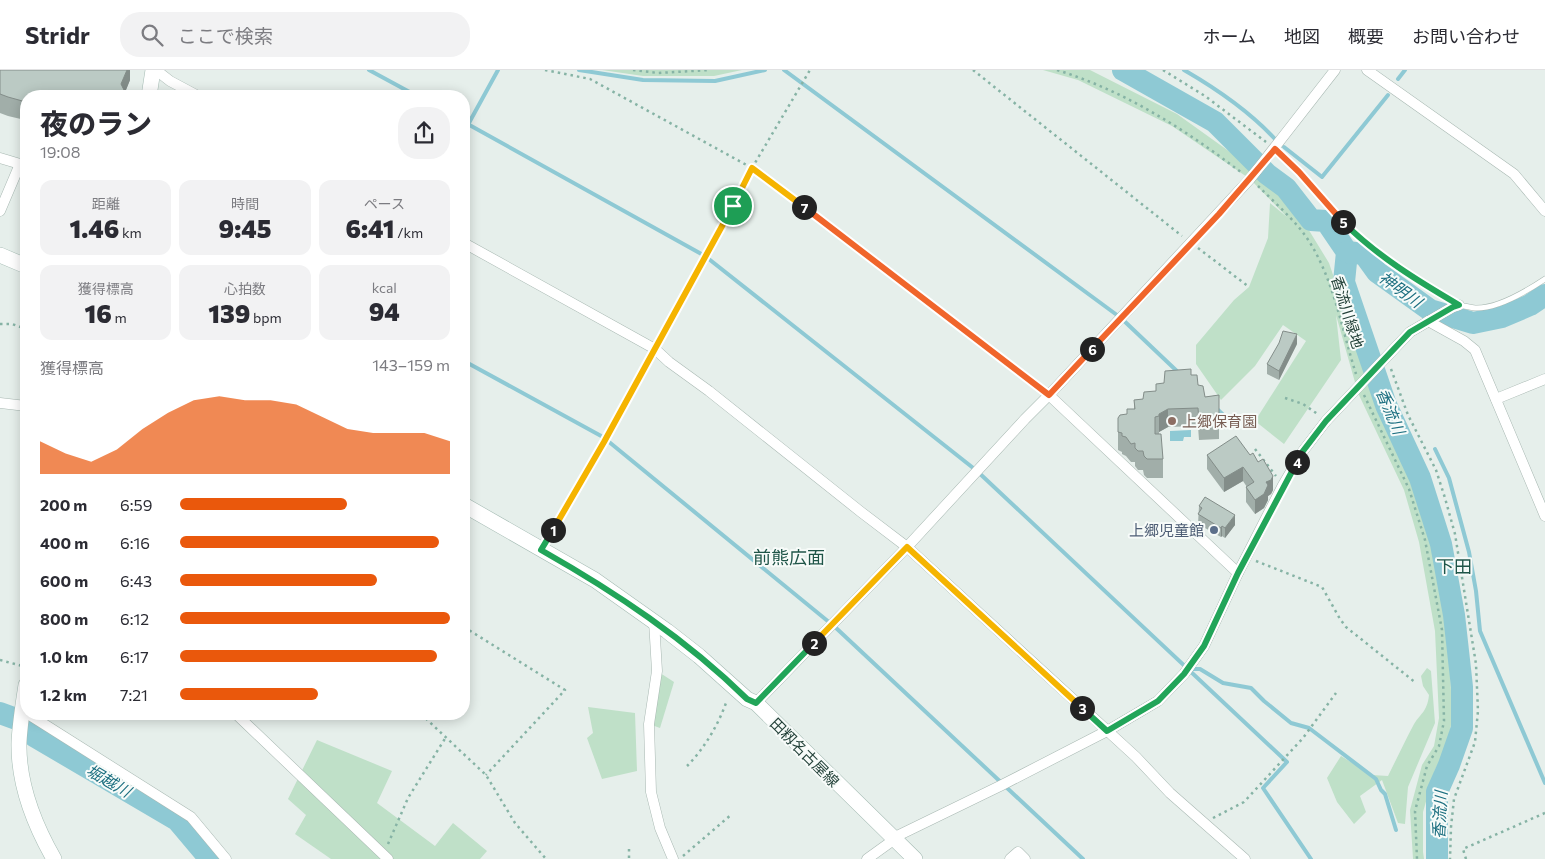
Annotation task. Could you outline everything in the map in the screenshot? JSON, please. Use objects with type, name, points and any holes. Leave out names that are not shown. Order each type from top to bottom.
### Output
[{"type":"main road","points":[[150,90],[155,70]]},
{"type":"main road","points":[[0,255],[20,263]]},
{"type":"main road","name":"田籾名古屋線","points":[[470,509],[595,580],[654,621],[699,656],[747,699],[756,703],[915,859]]},
{"type":"main road","points":[[24,720],[19,743],[20,763],[27,798],[33,817],[54,859]]},
{"type":"street","points":[[155,70],[187,90]]},
{"type":"street","points":[[756,703],[907,547],[1192,243],[1274,150],[1335,70]]},
{"type":"street","points":[[1367,70],[1514,174],[1545,210]]},
{"type":"street","points":[[0,158],[20,164],[0,211]]},
{"type":"street","points":[[470,246],[655,349],[669,362],[709,391],[907,547],[1136,757],[1170,793],[1245,859]]},
{"type":"street","points":[[866,859],[894,838],[1107,731],[1158,701],[1184,674],[1204,646],[1238,573],[1283,485],[1303,451],[1326,421],[1410,332],[1456,306]]},
{"type":"street","points":[[1432,319],[1475,350],[1545,516]]},
{"type":"street","points":[[1496,399],[1545,379]]},
{"type":"street","points":[[1049,395],[1238,573]]},
{"type":"street","points":[[0,403],[20,405]]},
{"type":"street","points":[[654,621],[657,671],[648,724],[651,792],[660,828],[673,859]]},
{"type":"street","points":[[39,720],[191,816],[226,859]]},
{"type":"street","points":[[242,720],[386,857]]},
{"type":"street","points":[[1010,859],[1018,852],[1025,859]]},
{"type":"lane","points":[[1456,306],[1476,308],[1495,304],[1522,294],[1545,278]]},
{"type":"path","points":[[546,70],[590,79],[752,168],[1049,395]]},
{"type":"path","points":[[633,70],[658,73],[710,70]]},
{"type":"path","points":[[541,550],[604,442],[752,168],[810,70]]},
{"type":"path","points":[[973,70],[1249,287]]},
{"type":"path","name":"香流川緑地","points":[[1057,70],[1081,77],[1172,123],[1250,179],[1302,231],[1318,258],[1335,298],[1359,385],[1409,489],[1424,540],[1442,630],[1444,720],[1439,746],[1426,766],[1415,811],[1417,859]]},
{"type":"path","points":[[1163,70],[1205,96],[1274,150],[1299,172],[1336,215],[1361,240],[1456,306]]},
{"type":"path","points":[[0,324],[12,324],[20,327]]},
{"type":"path","points":[[1383,359],[1408,415],[1436,470],[1456,534],[1476,664],[1478,711],[1475,742],[1454,799],[1450,859]]},
{"type":"path","points":[[1285,398],[1303,404],[1326,421]]},
{"type":"path","points":[[1255,449],[1283,485]]},
{"type":"path","points":[[1247,558],[1322,587],[1346,627],[1416,683]]},
{"type":"path","points":[[470,631],[565,690],[486,774]]},
{"type":"path","points":[[0,660],[20,665]]},
{"type":"path","points":[[687,766],[700,754],[724,708],[732,684]]},
{"type":"path","points":[[1205,822],[1244,802],[1303,738],[1336,693]]},
{"type":"path","points":[[428,720],[486,774],[515,823],[546,859]]},
{"type":"path","points":[[386,857],[408,798],[446,737]]},
{"type":"path","points":[[1466,859],[1463,849],[1545,813]]},
{"type":"path","points":[[680,859],[732,814]]},
{"type":"path","points":[[629,849],[629,859]]},
{"type":"green space","points":[[602,70],[742,70],[714,76],[643,76]]},
{"type":"green space","points":[[1043,70],[1090,70],[1177,114],[1251,167],[1299,214],[1329,263],[1370,385],[1415,486],[1432,539],[1449,631],[1452,721],[1446,748],[1435,770],[1423,812],[1424,859],[1413,859],[1410,810],[1422,765],[1434,746],[1439,718],[1435,631],[1419,542],[1404,490],[1358,393],[1336,315],[1341,360],[1284,444],[1255,421],[1306,341],[1283,325],[1255,366],[1221,400],[1196,364],[1196,345],[1234,300],[1249,287],[1268,238],[1270,203],[1287,217],[1250,179],[1172,126],[1078,80]]},
{"type":"green space","points":[[1427,668],[1431,671],[1435,723],[1408,787],[1405,824],[1398,823],[1382,780],[1360,796],[1366,812],[1354,824],[1337,802],[1327,778],[1341,756],[1372,775],[1388,776],[1413,726],[1427,706],[1429,695],[1423,686],[1421,676]]},
{"type":"green space","points":[[657,671],[674,682],[660,728],[649,724]]},
{"type":"green space","points":[[588,707],[635,713],[637,771],[602,779],[587,738],[593,733]]},
{"type":"green space","points":[[317,740],[392,771],[377,803],[435,846],[453,823],[487,851],[480,859],[331,859],[295,834],[306,815],[288,799]]},
{"type":"water","points":[[1191,430],[1191,437],[1184,437],[1183,441],[1170,441],[1170,431]]},
{"type":"building","points":[[0,70],[127,70],[121,84],[124,90],[20,90],[20,100],[0,94]]},
{"type":"building","points":[[1283,331],[1297,334],[1279,371],[1267,364],[1279,343]]},
{"type":"building","points":[[1191,369],[1191,375],[1197,375],[1198,385],[1203,386],[1205,397],[1219,395],[1219,420],[1199,422],[1198,408],[1168,409],[1155,417],[1155,434],[1161,434],[1163,459],[1147,459],[1143,451],[1138,451],[1135,448],[1135,443],[1131,444],[1126,437],[1122,436],[1122,433],[1118,432],[1118,418],[1120,415],[1127,414],[1127,409],[1135,409],[1134,400],[1143,399],[1144,392],[1156,391],[1156,384],[1164,383],[1165,371]]},
{"type":"building","points":[[1236,436],[1250,455],[1253,453],[1258,462],[1263,459],[1273,476],[1271,480],[1266,482],[1268,485],[1264,494],[1255,500],[1246,487],[1254,482],[1243,467],[1224,478],[1207,455]]},
{"type":"building","points":[[1205,497],[1235,515],[1225,528],[1222,526],[1221,528],[1198,514],[1202,508],[1199,506]]},
{"type":"waterway","points":[[369,70],[406,90]]},
{"type":"waterway","points":[[470,121],[498,70]]},
{"type":"waterway","points":[[579,70],[643,80],[715,81],[765,70]]},
{"type":"waterway","points":[[784,70],[1121,318],[1180,374]]},
{"type":"waterway","name":"香流川","points":[[1123,70],[1215,122],[1267,174],[1286,188],[1311,220],[1326,221],[1347,252],[1344,282],[1386,405],[1420,478],[1441,544],[1454,615],[1462,687],[1462,728],[1437,792],[1437,859]]},
{"type":"waterway","points":[[1184,70],[1232,101],[1275,139]]},
{"type":"waterway","points":[[1398,79],[1405,70]]},
{"type":"waterway","points":[[1284,147],[1322,177],[1388,95]]},
{"type":"waterway","points":[[470,125],[705,256],[977,471],[1287,762],[1263,788],[1311,859]]},
{"type":"waterway","name":"神明川","points":[[1347,252],[1364,254],[1377,272],[1430,310],[1473,323],[1502,317],[1530,305],[1545,295]]},
{"type":"waterway","points":[[470,364],[603,437],[835,627],[1083,859]]},
{"type":"waterway","points":[[1216,408],[1236,427]]},
{"type":"waterway","points":[[1435,449],[1449,478],[1469,552],[1476,591],[1480,631],[1545,783]]},
{"type":"waterway","points":[[1188,669],[1200,669],[1223,683],[1251,688],[1291,723],[1309,728],[1376,779],[1385,794],[1396,830]]},
{"type":"waterway","name":"堀越川","points":[[0,713],[19,720],[34,736],[177,820],[210,859]]},
{"type":"place","name":"上郷保育園","points":[[1172,421]]},
{"type":"place","name":"上郷児童館","points":[[1214,530]]},
{"type":"district","name":"前熊広面","points":[[789,557]]},
{"type":"district","name":"下田","points":[[1454,566]]},
{"type":"route","points":[[1275,149],[1299,172],[1336,215],[1361,240],[1420,282],[1459,305],[1410,332],[1326,421],[1303,451],[1283,485],[1238,573],[1204,646],[1184,674],[1158,701],[1107,731],[907,547],[756,703],[747,699],[732,684],[667,631],[595,580],[541,550],[604,442],[733,206],[752,168],[1049,395],[1219,214],[1275,149]]}]
